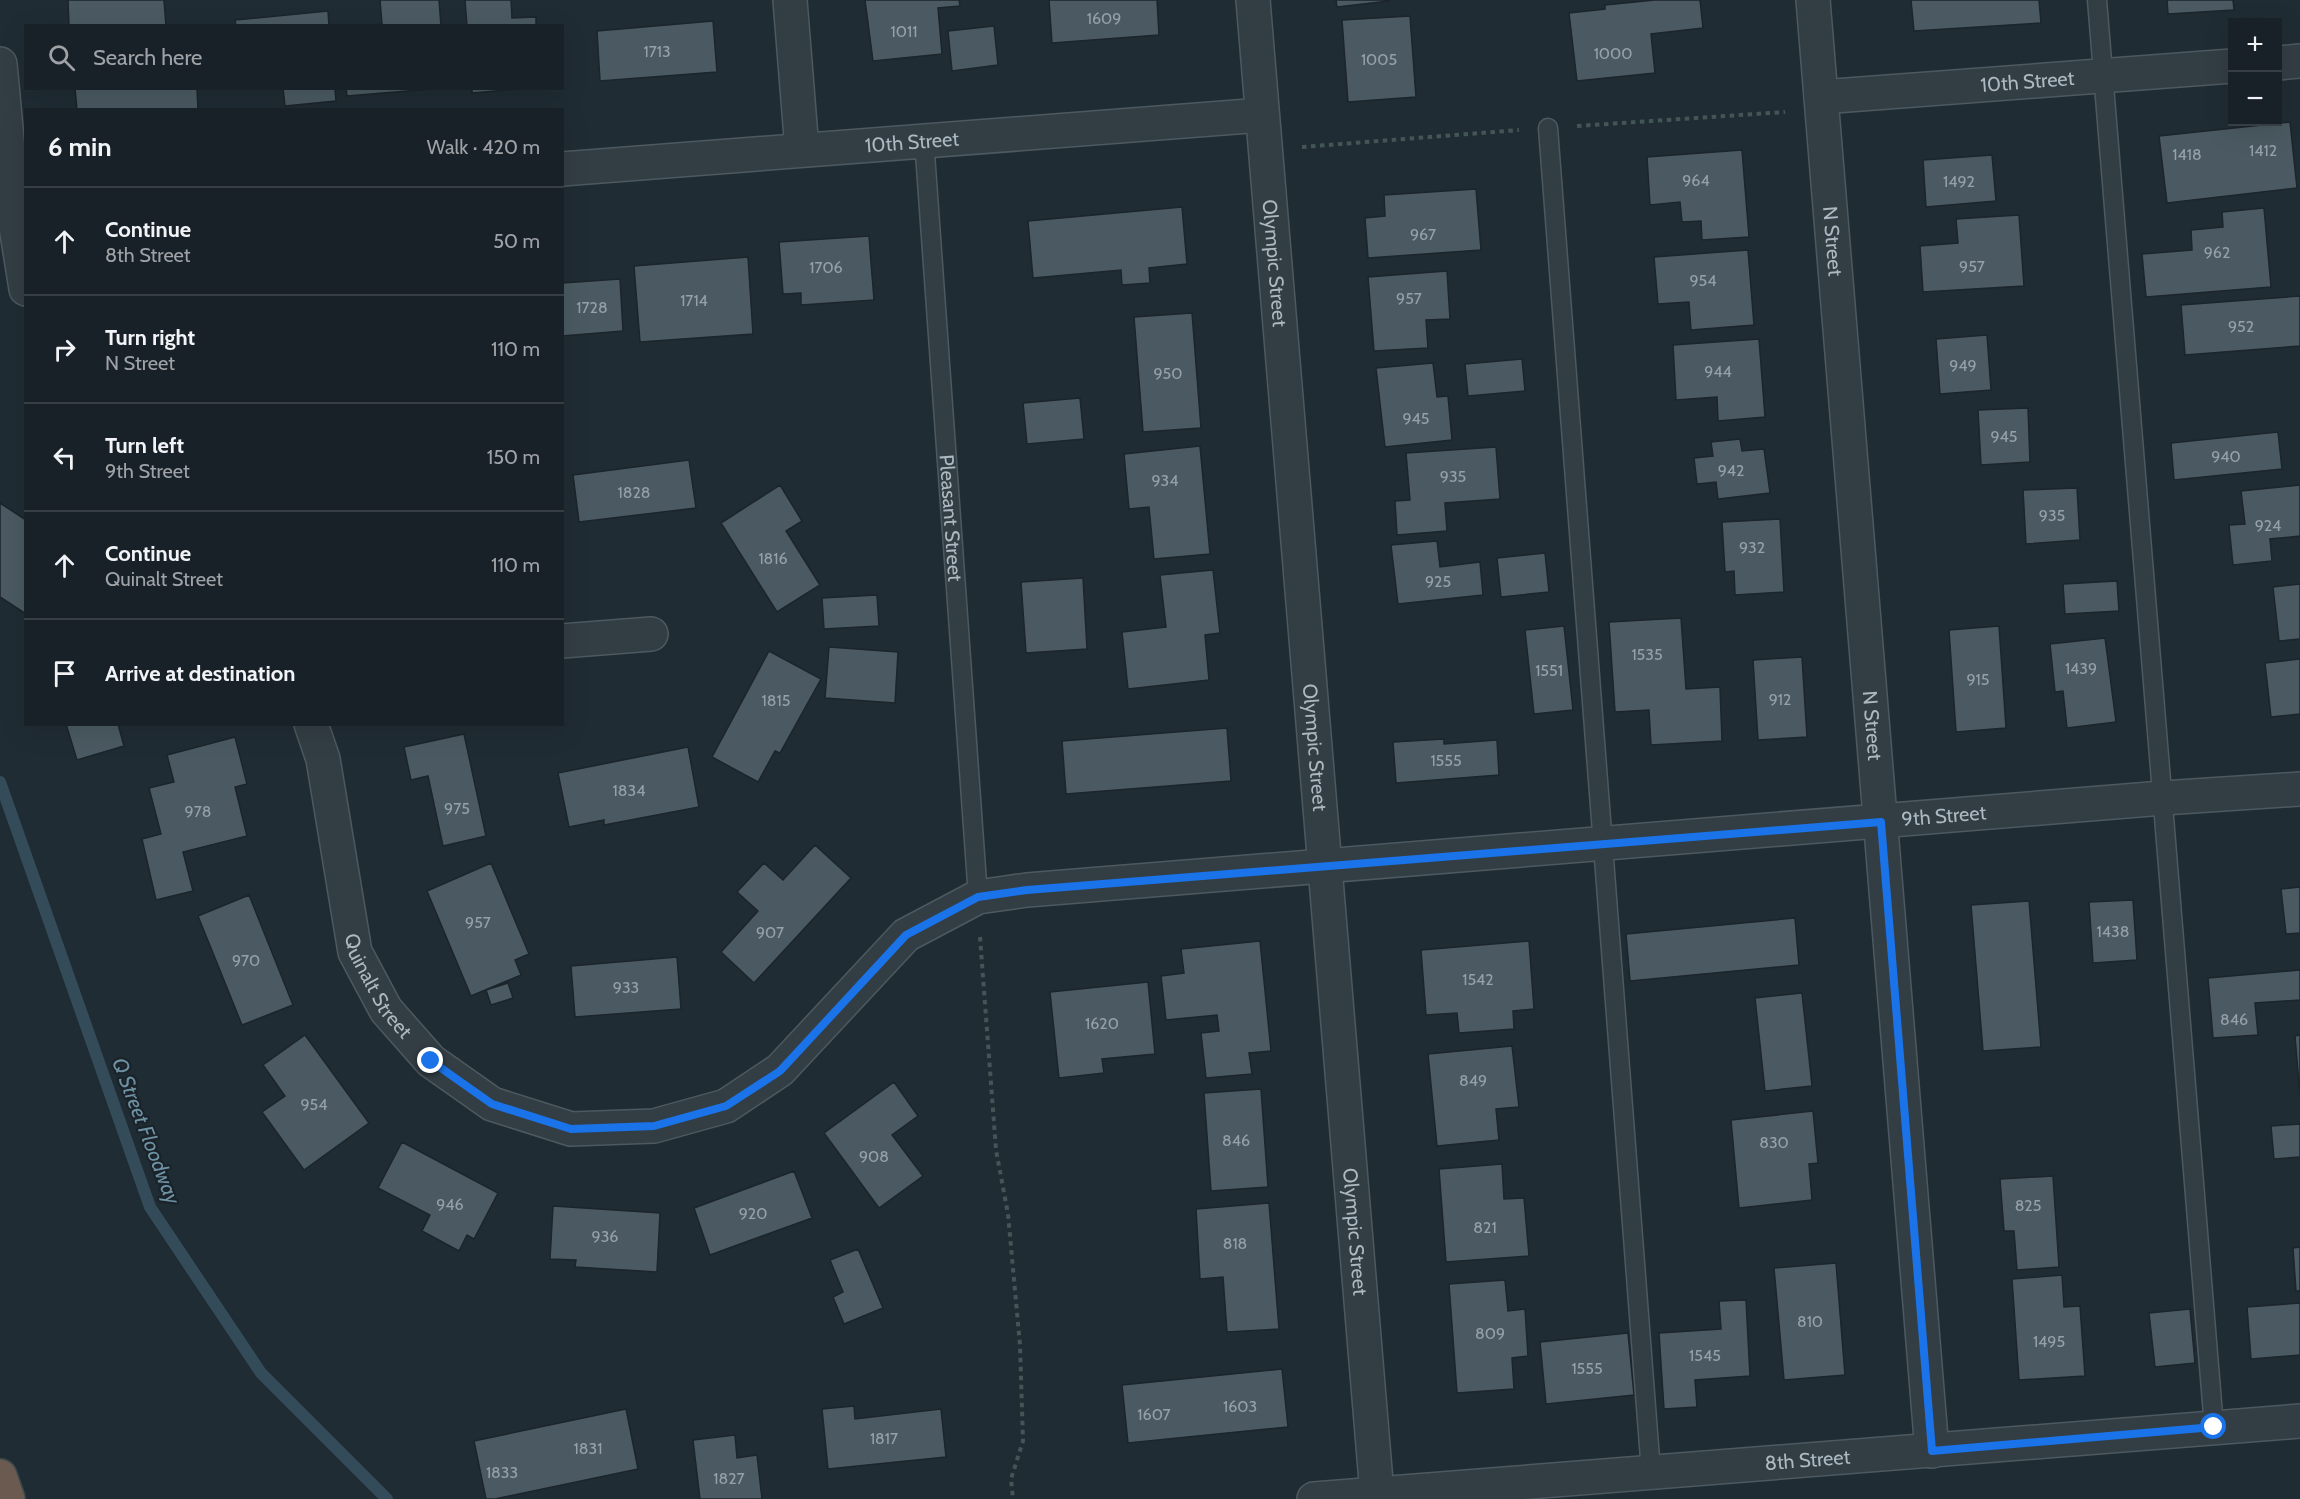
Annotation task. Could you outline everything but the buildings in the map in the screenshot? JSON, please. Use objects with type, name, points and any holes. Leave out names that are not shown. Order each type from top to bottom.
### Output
[{"type":"highway","points":[[0,1476],[8,1499]]},
{"type":"street","points":[[790,0],[802,150]]},
{"type":"street","name":"Olympic Street","points":[[1253,0],[1377,1494]]},
{"type":"street","name":"N Street","points":[[1813,0],[1932,1451]]},
{"type":"street","points":[[2282,63],[2300,61]]},
{"type":"street","points":[[0,64],[20,213],[24,264]]},
{"type":"street","name":"10th Street","points":[[1821,97],[2228,66]]},
{"type":"street","name":"10th Street","points":[[564,169],[924,139],[1262,115]]},
{"type":"street","points":[[564,641],[651,634]]},
{"type":"street","name":"Quinalt Street","points":[[312,726],[323,759],[355,952],[386,1010],[431,1061],[492,1104],[571,1129],[654,1126],[726,1106],[780,1071],[906,935],[978,897]]},
{"type":"street","name":"9th Street","points":[[978,897],[1027,890],[1325,865],[2300,789]]},
{"type":"street","name":"8th Street","points":[[1314,1499],[2300,1421]]},
{"type":"lane","points":[[2097,0],[2214,1427]]},
{"type":"lane","points":[[1548,128],[1651,1472]]},
{"type":"lane","name":"Pleasant Street","points":[[924,139],[978,897]]},
{"type":"path","points":[[978,897],[996,1150],[1008,1214],[1020,1345],[1023,1442],[1011,1479],[1013,1499]]},
{"type":"waterway","name":"Q Street Floodway","points":[[0,782],[150,1207],[261,1373],[387,1499]]},
{"type":"route","points":[[431,1061],[492,1104],[571,1129],[654,1126],[726,1106],[780,1071],[906,935],[978,897],[1027,890],[1325,865],[1881,822],[1932,1451],[2214,1427]]}]
